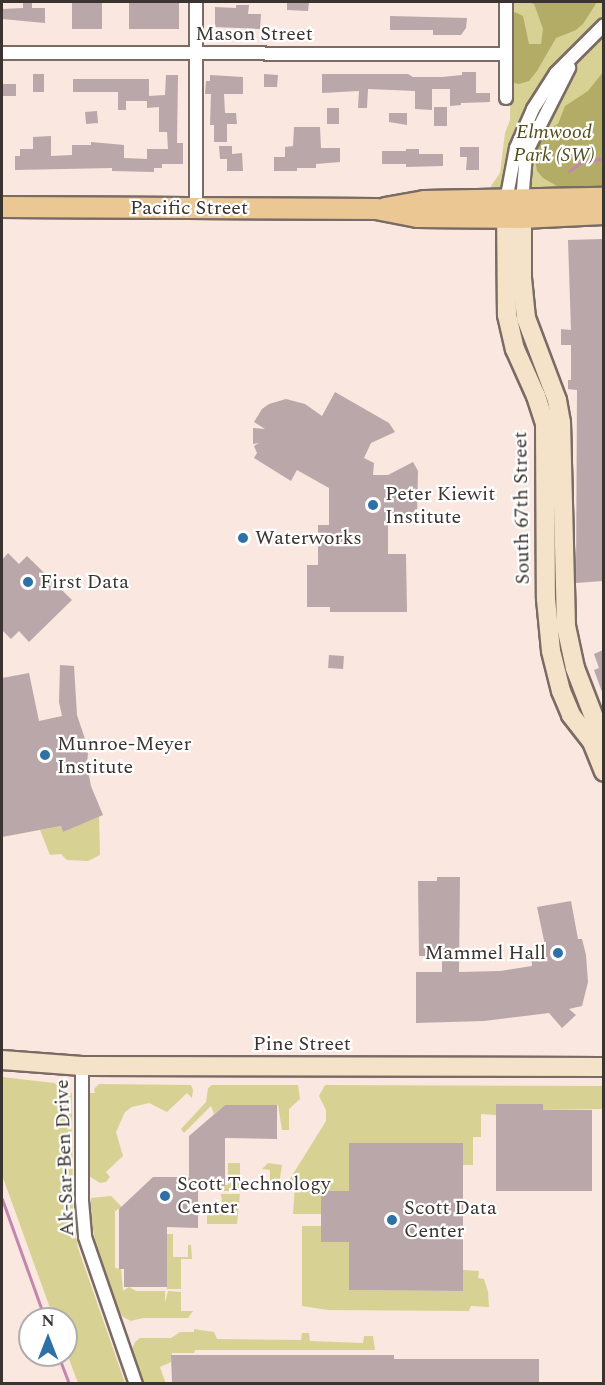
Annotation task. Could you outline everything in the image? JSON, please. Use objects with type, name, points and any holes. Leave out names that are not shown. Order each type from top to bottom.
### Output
[{"type":"main road","name":"Pacific Street","points":[[2,207],[376,209],[417,218],[603,198]]},
{"type":"main road","name":"Pacific Street","points":[[514,209],[603,214]]},
{"type":"main road","name":"South 67th Street","points":[[514,209],[507,315],[515,350],[528,378],[544,424],[546,599],[550,651],[561,692],[571,715],[592,742],[603,772]]},
{"type":"main road","name":"South 67th Street","points":[[514,209],[524,308],[531,334],[557,400],[562,446],[566,626],[575,668],[603,743]]},
{"type":"main road","points":[[528,378],[539,386],[562,446]]},
{"type":"main road","name":"Pine Street","points":[[2,1060],[82,1066],[603,1067]]},
{"type":"street","points":[[196,2],[196,207]]},
{"type":"street","points":[[506,2],[506,98]]},
{"type":"street","points":[[514,209],[535,130],[579,51],[603,25]]},
{"type":"street","name":"Mason Street","points":[[2,53],[506,54]]},
{"type":"street","name":"Ak-Sar-Ben Drive","points":[[82,1066],[82,1201],[85,1238],[136,1383]]},
{"type":"green space","name":"Elmwood Park (SW)","points":[[512,2],[603,2],[603,191],[494,191],[491,186],[500,173],[505,133],[510,120]]},
{"type":"green space","points":[[527,2],[597,2],[583,24],[576,30],[556,38],[529,81],[519,84],[510,82],[511,17],[515,12],[523,16],[529,44],[541,44],[543,29],[534,4]]},
{"type":"green space","points":[[603,72],[603,193],[562,189],[543,178],[537,171],[535,160],[539,145],[550,128],[558,124],[565,106],[588,91]]},
{"type":"green space","points":[[99,816],[100,855],[88,861],[67,860],[61,854],[50,855],[40,830],[61,826],[63,832]]},
{"type":"green space","points":[[2,1077],[54,1083],[72,1093],[73,1220],[78,1248],[125,1383],[78,1383],[72,1367],[78,1367],[78,1307],[50,1307],[2,1175]]},
{"type":"green space","points":[[99,1084],[191,1085],[193,1090],[192,1098],[187,1093],[167,1112],[149,1103],[132,1107],[125,1112],[116,1132],[123,1156],[106,1172],[110,1177],[106,1182],[100,1183],[89,1176],[90,1093],[95,1093],[94,1089]]},
{"type":"green space","points":[[212,1085],[298,1085],[300,1099],[289,1109],[289,1130],[282,1130],[278,1105],[225,1105],[214,1114],[211,1106],[184,1133],[181,1129],[206,1102],[208,1088]]},
{"type":"green space","points":[[325,1085],[603,1086],[603,1109],[543,1110],[543,1104],[496,1104],[496,1115],[481,1114],[481,1137],[473,1137],[473,1165],[463,1165],[463,1143],[349,1143],[349,1191],[321,1191],[321,1214],[293,1214],[295,1186],[290,1185],[290,1179],[326,1121],[326,1110],[319,1096]]},
{"type":"green space","points":[[228,1163],[240,1163],[240,1191],[210,1191],[210,1186],[228,1185]]},
{"type":"green space","points":[[268,1163],[282,1165],[278,1192],[270,1190],[270,1170],[262,1169]]},
{"type":"green space","points":[[221,1194],[240,1194],[237,1224],[207,1224],[207,1207],[210,1207],[210,1212],[223,1212]]},
{"type":"green space","points":[[111,1196],[122,1207],[115,1211],[115,1268],[121,1269],[123,1291],[129,1287],[136,1291],[165,1291],[165,1303],[168,1291],[181,1292],[181,1311],[193,1311],[188,1318],[143,1318],[131,1321],[123,1317],[119,1311],[98,1254],[91,1220],[91,1198]]},
{"type":"green space","points":[[302,1226],[321,1226],[321,1242],[349,1242],[349,1290],[462,1291],[463,1270],[479,1271],[478,1278],[484,1279],[488,1292],[489,1307],[471,1306],[469,1311],[328,1310],[302,1306]]},
{"type":"green space","points":[[167,1234],[173,1234],[173,1257],[188,1257],[188,1245],[191,1245],[192,1259],[181,1259],[181,1289],[167,1289]]},
{"type":"green space","points":[[194,1329],[214,1332],[217,1339],[301,1340],[302,1333],[309,1333],[310,1341],[363,1343],[364,1336],[373,1336],[375,1350],[195,1350],[194,1353],[172,1353],[171,1362],[160,1367],[166,1384],[144,1383],[132,1349],[135,1342],[140,1338],[171,1338],[180,1332],[194,1332]]},
{"type":"building","points":[[72,2],[102,2],[102,29],[72,29]]},
{"type":"building","points":[[129,2],[179,2],[179,29],[129,29]]},
{"type":"building","points":[[287,2],[309,2],[308,11],[287,10]]},
{"type":"building","points":[[23,3],[32,3],[32,8],[45,8],[45,23],[2,19],[2,9],[23,8]]},
{"type":"building","points":[[236,5],[249,5],[248,14],[261,14],[260,29],[215,27],[215,7],[236,8]]},
{"type":"building","points":[[390,16],[467,18],[466,28],[461,35],[433,35],[433,30],[390,30]]},
{"type":"building","points":[[462,72],[476,72],[476,93],[490,93],[490,102],[461,103],[461,105],[450,106],[450,89],[432,89],[432,110],[415,109],[415,91],[368,89],[367,108],[358,108],[359,91],[322,93],[322,74],[408,74],[413,77],[442,77],[462,75]]},
{"type":"building","points":[[33,74],[44,74],[44,92],[33,92]]},
{"type":"building","points":[[264,74],[278,75],[277,87],[264,87]]},
{"type":"building","points":[[166,75],[178,75],[177,143],[183,143],[183,164],[162,164],[162,168],[154,168],[154,172],[112,171],[112,168],[15,170],[15,156],[20,156],[20,149],[33,149],[33,137],[51,136],[51,156],[72,155],[72,145],[91,145],[91,142],[124,145],[124,158],[147,159],[147,149],[168,149],[167,132],[159,132],[159,107],[147,108],[147,101],[126,101],[126,110],[118,110],[118,92],[73,92],[73,79],[149,79],[149,96],[165,95]]},
{"type":"building","points":[[210,75],[243,77],[243,94],[224,94],[225,113],[236,113],[237,124],[227,124],[227,142],[214,142],[214,125],[210,125],[211,94],[205,94],[206,81],[210,81]]},
{"type":"building","points":[[2,84],[16,84],[16,96],[2,96]]},
{"type":"building","points":[[434,107],[447,107],[447,126],[434,126]]},
{"type":"building","points":[[327,108],[339,108],[339,124],[327,124]]},
{"type":"building","points":[[97,111],[98,123],[86,124],[85,112]]},
{"type":"building","points":[[389,113],[407,113],[407,125],[389,122]]},
{"type":"building","points":[[294,127],[320,127],[321,148],[340,148],[340,162],[316,164],[316,168],[297,168],[297,171],[274,171],[274,157],[285,157],[285,147],[293,146]]},
{"type":"building","points":[[219,146],[232,146],[232,154],[242,153],[243,171],[227,171],[227,159],[220,159]]},
{"type":"building","points":[[460,147],[479,147],[479,170],[466,170],[467,157],[460,157]]},
{"type":"building","points":[[406,149],[419,149],[419,154],[443,154],[443,166],[406,167],[406,164],[382,164],[382,151],[406,151]]},
{"type":"building","points":[[603,239],[603,581],[576,583],[577,390],[568,389],[568,380],[571,380],[571,345],[561,345],[561,329],[571,330],[568,240]]},
{"type":"building","name":"Peter Kiewit Institute","points":[[335,392],[389,423],[395,432],[371,443],[364,458],[374,463],[373,475],[388,475],[413,462],[418,471],[417,516],[388,515],[388,554],[406,554],[407,612],[330,612],[330,607],[307,607],[307,565],[318,565],[318,525],[329,525],[329,488],[297,470],[291,481],[254,458],[257,453],[254,446],[259,443],[253,444],[253,428],[265,429],[254,422],[262,409],[269,404],[286,399],[305,404],[322,416]]},
{"type":"building","name":"First Data","points":[[8,553],[19,564],[27,556],[72,600],[29,642],[19,631],[11,639],[2,630],[2,560]]},
{"type":"building","points":[[603,650],[602,692],[594,670],[599,668],[594,654]]},
{"type":"building","points":[[329,655],[344,656],[343,669],[328,668]]},
{"type":"building","name":"Munroe-Meyer Institute","points":[[60,665],[74,666],[77,715],[85,739],[89,739],[87,766],[91,786],[103,815],[63,832],[61,826],[2,837],[2,678],[29,673],[39,721],[62,716],[59,702]]},
{"type":"building","name":"Mammel Hall","points":[[437,877],[460,877],[459,972],[500,971],[532,966],[531,952],[546,950],[537,907],[571,901],[578,939],[582,939],[586,955],[588,982],[582,1006],[569,1009],[576,1015],[562,1028],[549,1013],[484,1021],[416,1023],[416,972],[442,972],[442,956],[419,956],[418,881],[437,881]]},
{"type":"building","points":[[496,1104],[543,1104],[543,1110],[592,1110],[592,1191],[496,1191]]},
{"type":"building","name":"Scott Technology Center","points":[[225,1105],[277,1105],[277,1139],[225,1138],[225,1186],[198,1186],[198,1228],[167,1227],[167,1287],[124,1287],[124,1269],[119,1269],[119,1209],[153,1177],[189,1177],[189,1136]]},
{"type":"building","name":"Scott Data Center","points":[[349,1143],[463,1143],[463,1291],[349,1290],[349,1242],[321,1242],[321,1191],[349,1191]]},
{"type":"building","points":[[171,1355],[394,1355],[394,1359],[539,1359],[539,1383],[172,1383]]},
{"type":"waterway","points":[[569,171],[582,162],[604,158]]},
{"type":"waterway","points":[[2,1199],[41,1307]]},
{"type":"waterway","points":[[63,1367],[69,1384]]},
{"type":"place","name":"Peter Kiewit Institute","points":[[373,505]]},
{"type":"place","name":"Waterworks","points":[[243,538]]},
{"type":"place","name":"First Data","points":[[28,582]]},
{"type":"place","name":"Munroe-Meyer Institute","points":[[45,755]]},
{"type":"place","name":"Mammel Hall","points":[[558,953]]},
{"type":"place","name":"Scott Technology Center","points":[[165,1196]]},
{"type":"place","name":"Scott Data Center","points":[[392,1220]]}]
